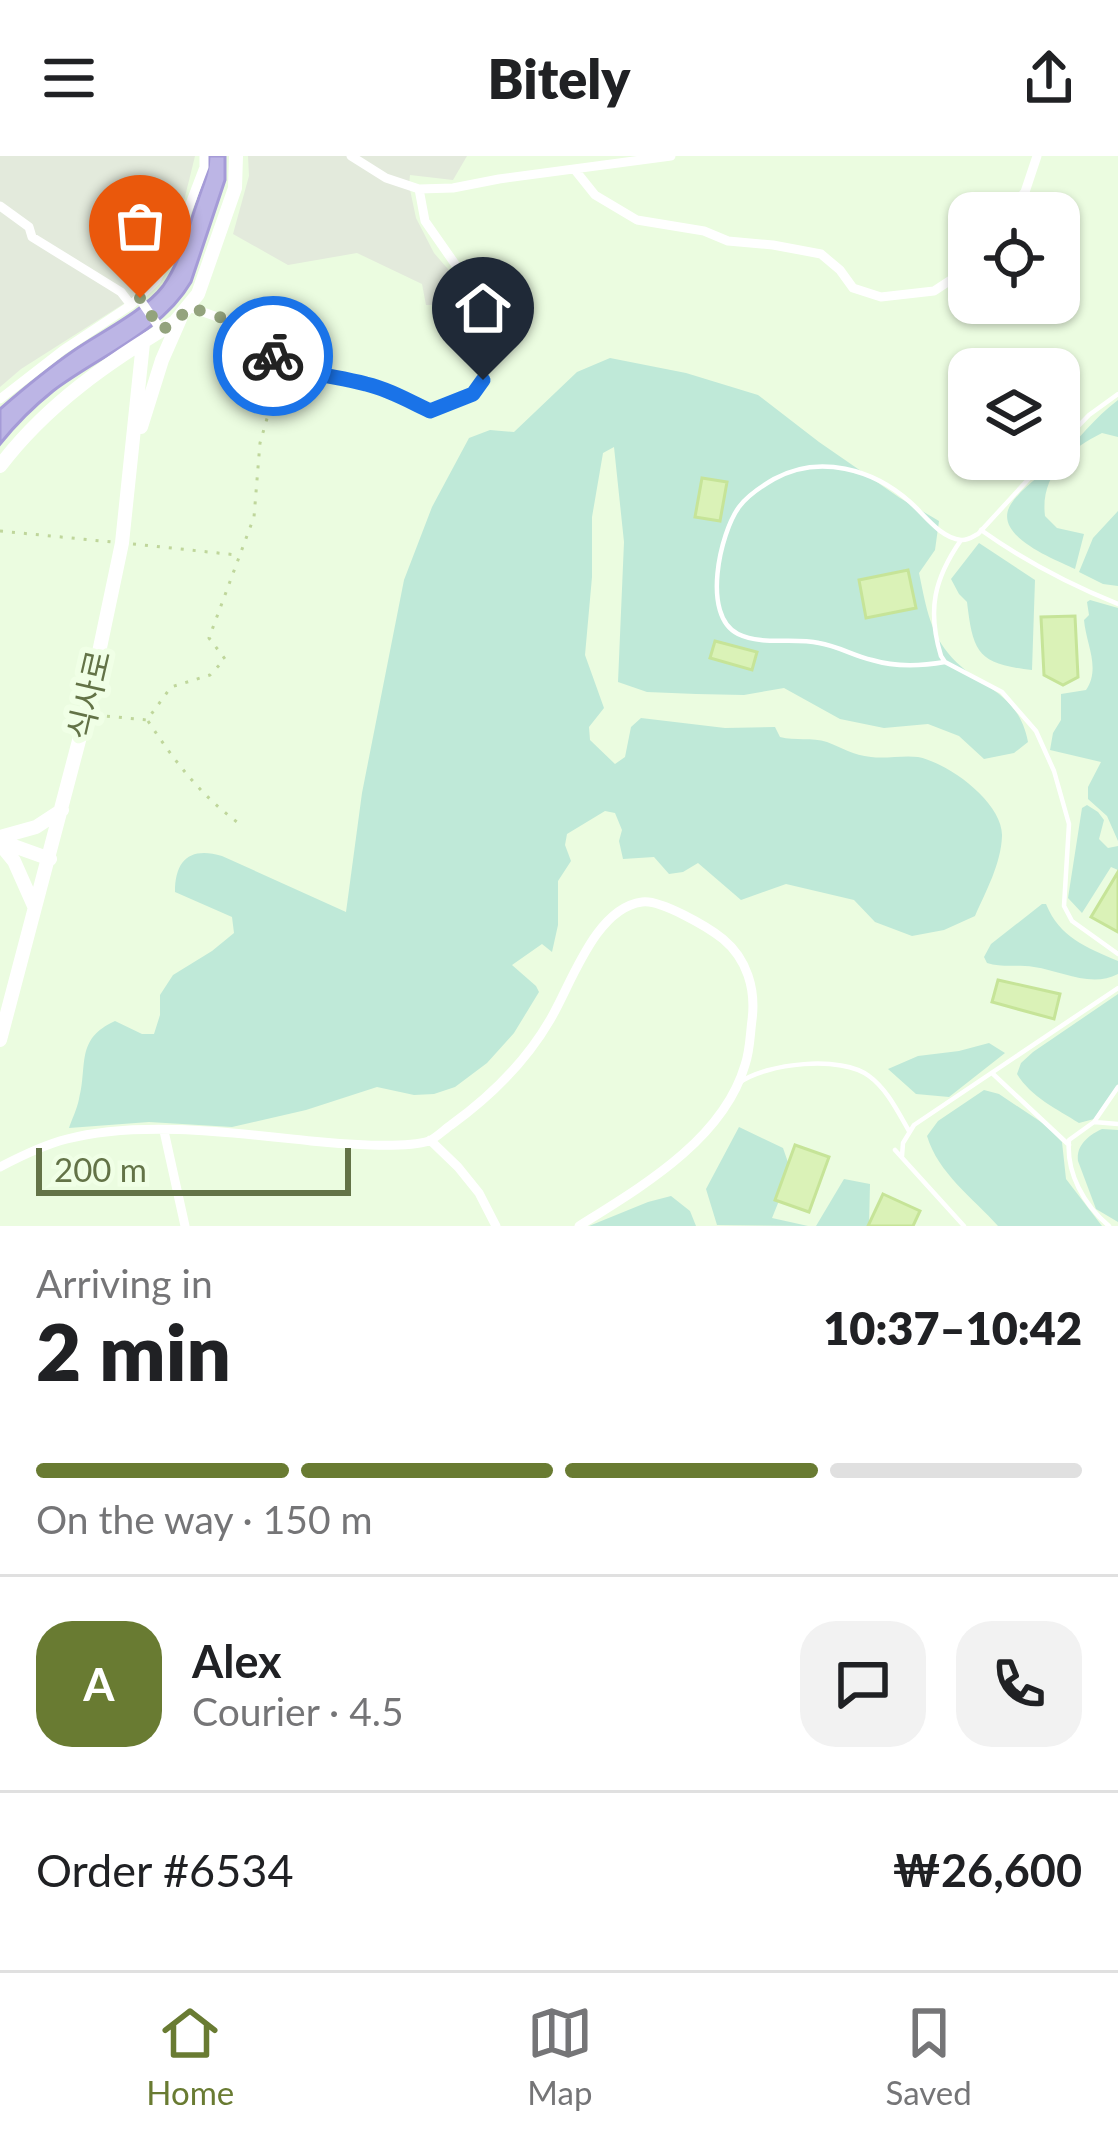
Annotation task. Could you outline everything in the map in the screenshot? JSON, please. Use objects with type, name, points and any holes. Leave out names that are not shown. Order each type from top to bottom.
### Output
[{"type":"street","points":[[0,400],[62,350],[137,302],[157,281],[204,156]]},
{"type":"street","points":[[134,436],[142,425],[162,360],[198,294],[235,188],[236,156]]},
{"type":"street","points":[[351,156],[386,178],[419,188],[453,188],[671,156]]},
{"type":"street","points":[[1025,192],[1037,156]]},
{"type":"street","points":[[575,170],[596,195],[637,220],[704,231],[728,241],[820,254],[853,289],[881,297],[934,291],[948,282]]},
{"type":"street","points":[[0,466],[52,407],[185,312],[238,323],[271,354],[296,369],[367,384],[430,411],[473,394],[483,380],[474,330],[477,313],[469,284],[425,221],[419,188]]},
{"type":"street","points":[[0,206],[29,227],[32,237],[137,302],[160,329]]},
{"type":"street","name":"식사로","points":[[0,1040],[86,714],[122,543],[142,343]]},
{"type":"street","points":[[0,841],[62,811]]},
{"type":"street","points":[[0,841],[50,859]]},
{"type":"street","points":[[0,841],[34,906]]},
{"type":"street","points":[[0,1167],[70,1138],[164,1131],[383,1145],[430,1140],[501,1085],[551,1019],[606,923],[637,902],[652,902],[718,934],[743,961],[753,1014],[746,1063],[718,1115],[677,1158],[579,1226]]},
{"type":"street","points":[[164,1131],[185,1226]]},
{"type":"street","points":[[430,1140],[479,1192],[496,1226]]},
{"type":"lane","points":[[1080,425],[1118,394]]},
{"type":"lane","points":[[1027,480],[981,530],[961,540],[942,532],[877,480],[814,464],[797,468],[740,505],[721,548],[717,603],[726,626],[737,634],[767,641],[819,643],[885,663],[945,662],[1002,692],[1036,731],[1054,771],[1069,824],[1064,906],[1072,921],[1118,954]]},
{"type":"lane","points":[[981,530],[1118,604]]},
{"type":"lane","points":[[945,662],[938,644],[934,600],[942,569],[961,540]]},
{"type":"lane","points":[[902,1156],[903,1143],[914,1125],[1118,988]]},
{"type":"lane","points":[[738,1084],[754,1073],[790,1066],[829,1064],[860,1070],[880,1085],[909,1131]]},
{"type":"lane","points":[[992,1073],[1069,1145]]},
{"type":"lane","points":[[1109,1226],[1082,1196],[1071,1168],[1069,1140],[1094,1122],[1118,1087]]},
{"type":"lane","points":[[1094,1122],[1118,1124]]},
{"type":"lane","points":[[895,1150],[964,1226]]},
{"type":"path","points":[[147,720],[171,687],[210,676],[225,659],[209,638],[254,517],[260,443],[268,415],[262,345]]},
{"type":"path","points":[[86,714],[147,720]]},
{"type":"path","points":[[147,720],[210,802],[241,825]]},
{"type":"shaded area","points":[[0,156],[195,156],[181,213],[152,282],[0,387]]},
{"type":"shaded area","points":[[209,156],[225,156],[225,180],[191,282],[178,300],[146,330],[53,391],[0,444],[0,409],[163,286],[184,244]]},
{"type":"shaded area","points":[[248,156],[467,156],[453,180],[410,175],[409,185],[416,218],[434,253],[461,284],[464,304],[426,305],[422,284],[357,253],[288,265],[233,234],[249,176]]},
{"type":"green space","points":[[610,358],[686,373],[758,395],[819,442],[939,521],[935,550],[919,573],[932,625],[959,665],[1006,700],[1023,724],[1028,742],[1014,753],[984,759],[959,736],[928,724],[884,728],[840,719],[784,688],[744,695],[696,694],[647,692],[618,682],[624,542],[614,447],[603,453],[592,517],[585,655],[604,708],[589,727],[590,740],[615,764],[625,757],[631,727],[641,718],[725,728],[775,727],[780,737],[821,741],[865,756],[931,761],[972,786],[1000,823],[999,857],[975,916],[944,930],[912,936],[875,922],[854,900],[786,884],[741,900],[698,863],[669,874],[654,857],[623,859],[622,830],[615,813],[605,811],[567,834],[571,861],[558,881],[558,925],[552,952],[542,944],[512,965],[539,992],[514,1033],[487,1063],[455,1087],[414,1095],[377,1087],[232,1127],[149,1122],[69,1128],[79,1099],[85,1054],[94,1036],[115,1021],[142,1034],[154,1034],[160,995],[173,975],[234,933],[232,917],[175,892],[178,871],[187,858],[202,853],[222,856],[346,912],[362,793],[404,580],[432,507],[469,438],[490,430],[514,432],[577,372]]},
{"type":"green space","points":[[1118,400],[1118,437],[1102,433],[1080,446],[1080,436]]},
{"type":"green space","points":[[1035,480],[1050,480],[1045,516],[1057,528],[1084,534],[1075,569],[1027,544],[1009,526],[1011,504]]},
{"type":"green space","points":[[1118,511],[1118,586],[1079,572],[1093,538]]},
{"type":"green space","points":[[979,543],[1035,580],[1032,670],[989,659],[976,644],[967,602],[951,579]]},
{"type":"green space","points":[[1090,600],[1118,608],[1118,841],[1107,816],[1088,799],[1088,787],[1101,762],[1050,750],[1061,720],[1061,694],[1086,690],[1090,682],[1092,665],[1084,620]]},
{"type":"green space","points":[[1087,805],[1104,820],[1099,839],[1108,848],[1118,846],[1118,870],[1111,867],[1082,913],[1068,898],[1082,808]]},
{"type":"green space","points":[[1042,904],[1075,940],[1118,961],[1118,974],[1087,979],[987,963],[984,957],[991,944]]},
{"type":"green space","points":[[1118,994],[1118,1084],[1094,1119],[1079,1123],[1037,1096],[1017,1074],[1033,1052]]},
{"type":"green space","points":[[989,1043],[1005,1053],[949,1097],[916,1094],[888,1069],[918,1056]]},
{"type":"green space","points":[[984,1090],[999,1094],[1047,1126],[1062,1142],[1066,1179],[1102,1226],[998,1226],[957,1184],[939,1162],[927,1136],[938,1121]]},
{"type":"green space","points":[[739,1127],[783,1148],[791,1171],[772,1218],[808,1226],[717,1225],[706,1189]]},
{"type":"green space","points":[[1102,1129],[1118,1130],[1118,1222],[1096,1209],[1078,1161],[1084,1141]]},
{"type":"green space","points":[[844,1179],[870,1184],[869,1226],[816,1226]]},
{"type":"green space","points":[[671,1196],[690,1211],[696,1226],[589,1226],[648,1202]]},
{"type":"building","points":[[702,478],[727,482],[720,521],[695,517]]},
{"type":"building","points":[[908,570],[916,608],[866,618],[859,580]]},
{"type":"building","points":[[1075,616],[1078,677],[1063,685],[1044,675],[1041,617]]},
{"type":"building","points":[[715,641],[757,652],[752,670],[710,658]]},
{"type":"building","points":[[1118,872],[1118,932],[1091,917]]},
{"type":"building","points":[[998,980],[1060,994],[1054,1019],[992,1002]]},
{"type":"building","points":[[795,1145],[829,1157],[809,1212],[775,1200]]},
{"type":"building","points":[[883,1194],[920,1211],[913,1226],[868,1226]]},
{"type":"way so far","points":[[140,298],[161,330],[189,307],[238,323],[273,356]]},
{"type":"route","points":[[273,356],[310,374],[384,389],[430,411],[473,394],[483,380]]}]
